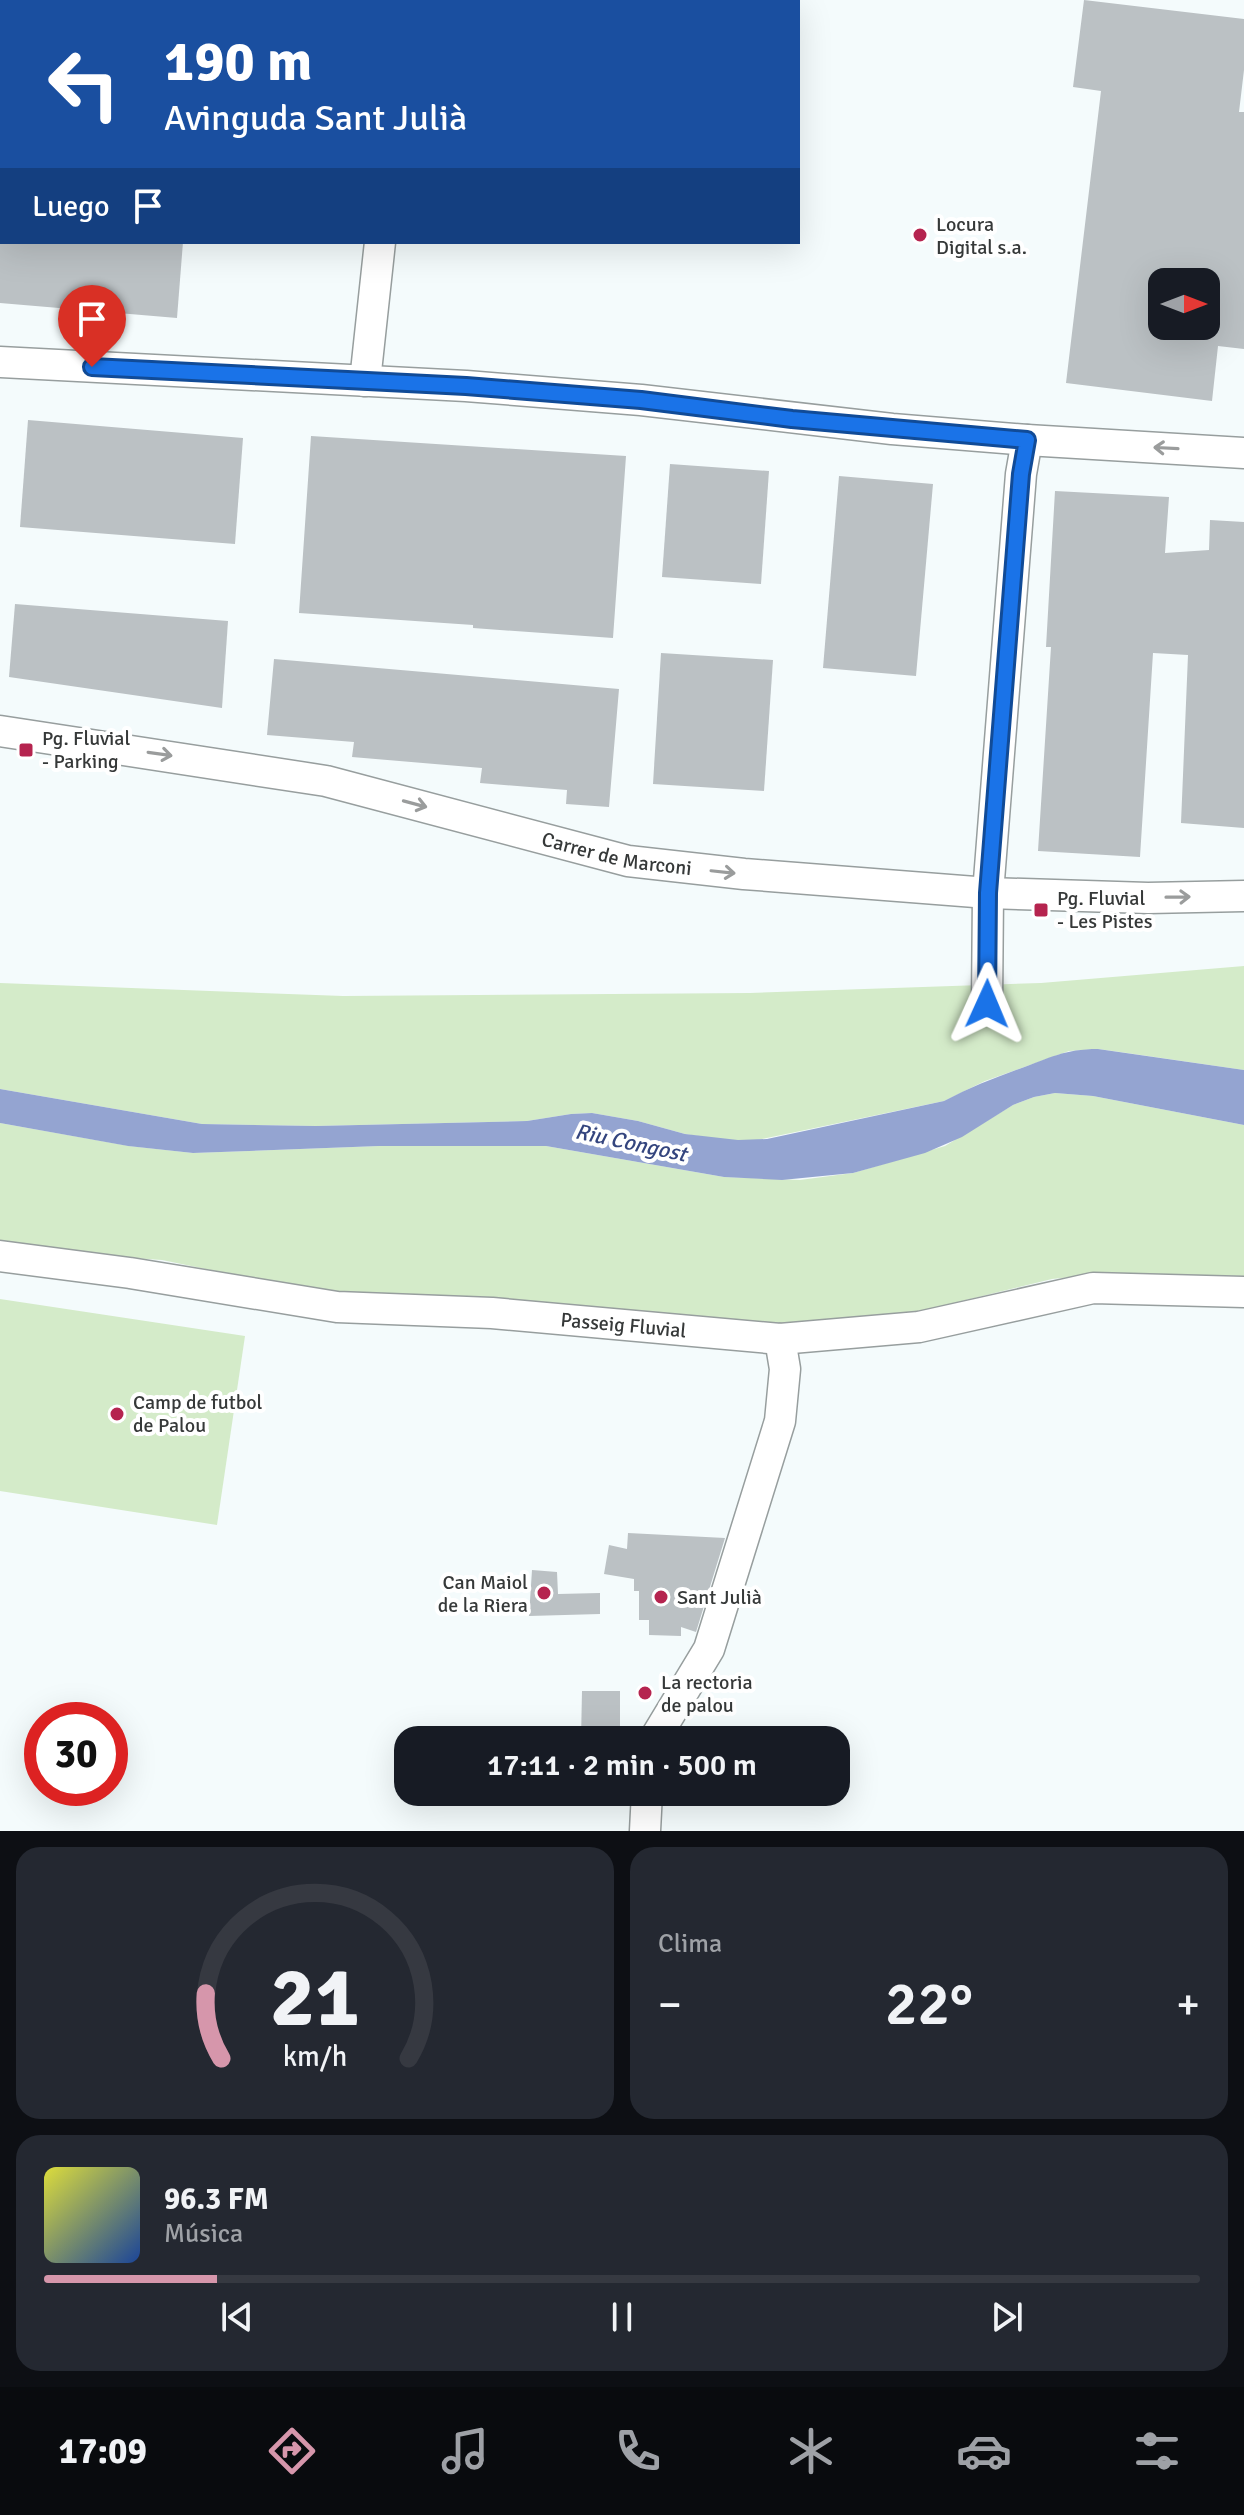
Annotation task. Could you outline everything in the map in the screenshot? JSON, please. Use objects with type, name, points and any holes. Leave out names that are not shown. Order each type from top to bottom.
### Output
[{"type":"street","points":[[365,381],[380,244]]},
{"type":"street","points":[[0,362],[466,386],[641,400],[807,420],[1027,440],[1244,453]]},
{"type":"street","points":[[987,1004],[988,893],[1021,474],[1027,440]]},
{"type":"street","name":"Carrer de Marconi","points":[[0,731],[326,781],[628,861],[744,874],[988,893],[1148,898],[1244,896]]},
{"type":"street","name":"Passeig Fluvial","points":[[0,1256],[130,1273],[337,1307],[492,1313],[780,1339],[919,1327],[1093,1288],[1244,1292]]},
{"type":"street","points":[[662,1726],[709,1649],[780,1421],[785,1369],[780,1339]]},
{"type":"street","points":[[645,1831],[646,1806]]},
{"type":"green space","points":[[1244,966],[1244,1070],[1098,1049],[1069,1051],[985,1081],[944,1101],[757,1140],[724,1140],[685,1134],[592,1113],[527,1121],[316,1126],[202,1124],[0,1089],[0,983],[343,996],[750,993],[1041,983]]},
{"type":"green space","points":[[1055,1093],[1093,1096],[1244,1125],[1244,1276],[1110,1273],[1052,1279],[905,1315],[783,1323],[327,1294],[162,1260],[0,1249],[0,1123],[129,1146],[193,1153],[379,1146],[546,1146],[724,1177],[800,1180],[853,1173],[945,1146],[1013,1105]]},
{"type":"green space","name":"Camp de futbol de Palou","points":[[0,1299],[245,1336],[217,1525],[0,1491]]},
{"type":"water","name":"Riu Congost","points":[[1098,1049],[1244,1070],[1244,1125],[1093,1096],[1055,1093],[1013,1105],[962,1137],[925,1153],[853,1173],[782,1180],[724,1177],[546,1146],[379,1146],[193,1153],[128,1146],[0,1123],[0,1089],[202,1124],[316,1126],[527,1121],[592,1113],[685,1134],[738,1140],[767,1139],[944,1101],[1057,1055]]},
{"type":"building","points":[[1084,0],[1244,19],[1244,70],[1239,112],[1244,112],[1244,349],[1218,346],[1212,401],[1066,383],[1101,91],[1073,87]]},
{"type":"building","points":[[0,244],[183,244],[177,318],[0,303]]},
{"type":"building","points":[[28,420],[243,438],[235,544],[20,527]]},
{"type":"building","points":[[311,436],[626,456],[613,638],[299,613]]},
{"type":"building","points":[[670,464],[769,471],[761,584],[662,577]]},
{"type":"building","points":[[839,476],[933,484],[916,676],[823,668]]},
{"type":"building","points":[[1055,491],[1169,497],[1165,553],[1209,550],[1210,520],[1244,522],[1244,828],[1181,823],[1188,655],[1153,653],[1140,857],[1038,851],[1051,647],[1046,647]]},
{"type":"building","points":[[15,604],[228,621],[222,708],[9,677]]},
{"type":"building","points":[[661,653],[773,660],[764,791],[653,784]]},
{"type":"building","points":[[274,659],[619,689],[609,807],[566,804],[567,790],[480,783],[482,768],[352,757],[354,742],[267,735]]},
{"type":"building","points":[[628,1533],[725,1538],[696,1632],[681,1627],[681,1636],[649,1635],[649,1620],[639,1620],[639,1591],[634,1591],[634,1579],[604,1574],[609,1545],[627,1549]]},
{"type":"building","name":"Can Maiol de la Riera","points":[[532,1570],[557,1572],[558,1594],[600,1593],[600,1614],[529,1616]]},
{"type":"building","points":[[582,1691],[620,1691],[620,1726],[581,1726]]},
{"type":"place","name":"Locura Digital s.a.","points":[[920,235]]},
{"type":"place","name":"Pg. Fluvial - Parking","points":[[26,750]]},
{"type":"place","name":"Pg. Fluvial - Les Pistes","points":[[1041,910]]},
{"type":"place","name":"Camp de futbol de Palou","points":[[117,1414]]},
{"type":"place","name":"Can Maiol de la Riera","points":[[544,1593]]},
{"type":"place","name":"Sant Julià","points":[[661,1597]]},
{"type":"place","name":"La rectoria de palou","points":[[645,1693]]},
{"type":"route","points":[[92,367],[466,386],[641,400],[792,419],[1027,440],[1021,474],[988,893],[987,1004]]}]
